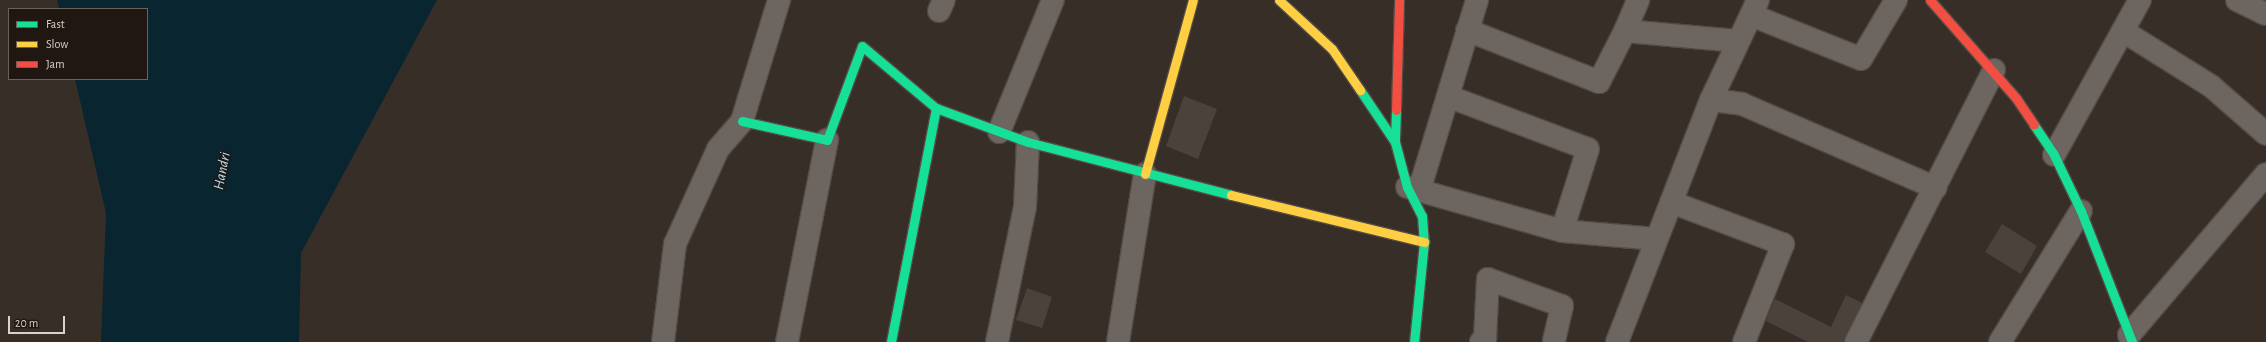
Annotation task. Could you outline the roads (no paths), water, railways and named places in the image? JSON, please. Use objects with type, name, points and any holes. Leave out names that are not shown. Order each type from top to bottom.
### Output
[{"type":"street","points":[[663,342],[674,244],[718,149],[742,121],[779,0]]},
{"type":"street","points":[[999,132],[1054,0]]},
{"type":"street","points":[[1118,342],[1145,174],[1193,0]]},
{"type":"street","points":[[1279,0],[1332,49],[1395,142],[1422,216],[1424,242],[1414,342]]},
{"type":"street","points":[[1395,142],[1399,0]]},
{"type":"street","points":[[1413,189],[1450,97],[1467,30],[1477,0]]},
{"type":"street","points":[[1467,30],[1599,82],[1625,31],[1638,0]]},
{"type":"street","points":[[1619,341],[1711,100],[1754,8],[1861,59],[1896,0]]},
{"type":"street","points":[[1930,0],[1994,70],[2054,155],[2081,211],[2130,338],[2266,174]]},
{"type":"street","points":[[2054,155],[2140,0]]},
{"type":"street","points":[[2237,0],[2266,14]]},
{"type":"street","points":[[1625,31],[1738,42]]},
{"type":"street","points":[[2123,31],[2211,86],[2266,134]]},
{"type":"street","points":[[787,342],[827,140],[862,46],[936,108],[999,132],[1028,142],[1145,174],[1424,242]]},
{"type":"street","points":[[1856,342],[1936,188],[1994,70]]},
{"type":"street","points":[[1450,97],[1588,149],[1562,231]]},
{"type":"street","points":[[1711,100],[1742,104],[1936,188]]},
{"type":"street","points":[[891,342],[936,108]]},
{"type":"street","points":[[742,121],[827,140]]},
{"type":"street","points":[[997,342],[1025,207],[1028,142]]},
{"type":"street","points":[[1413,189],[1562,231],[1657,239]]},
{"type":"street","points":[[1671,202],[1783,244],[1744,342]]},
{"type":"street","points":[[2000,342],[2081,211]]},
{"type":"street","points":[[1481,342],[1485,338],[1488,279],[1562,306],[1554,342]]},
{"type":"water","name":"Handri","points":[[57,0],[437,0],[301,253],[299,342],[101,342],[106,213],[75,80],[148,80],[148,8],[59,8]]}]
